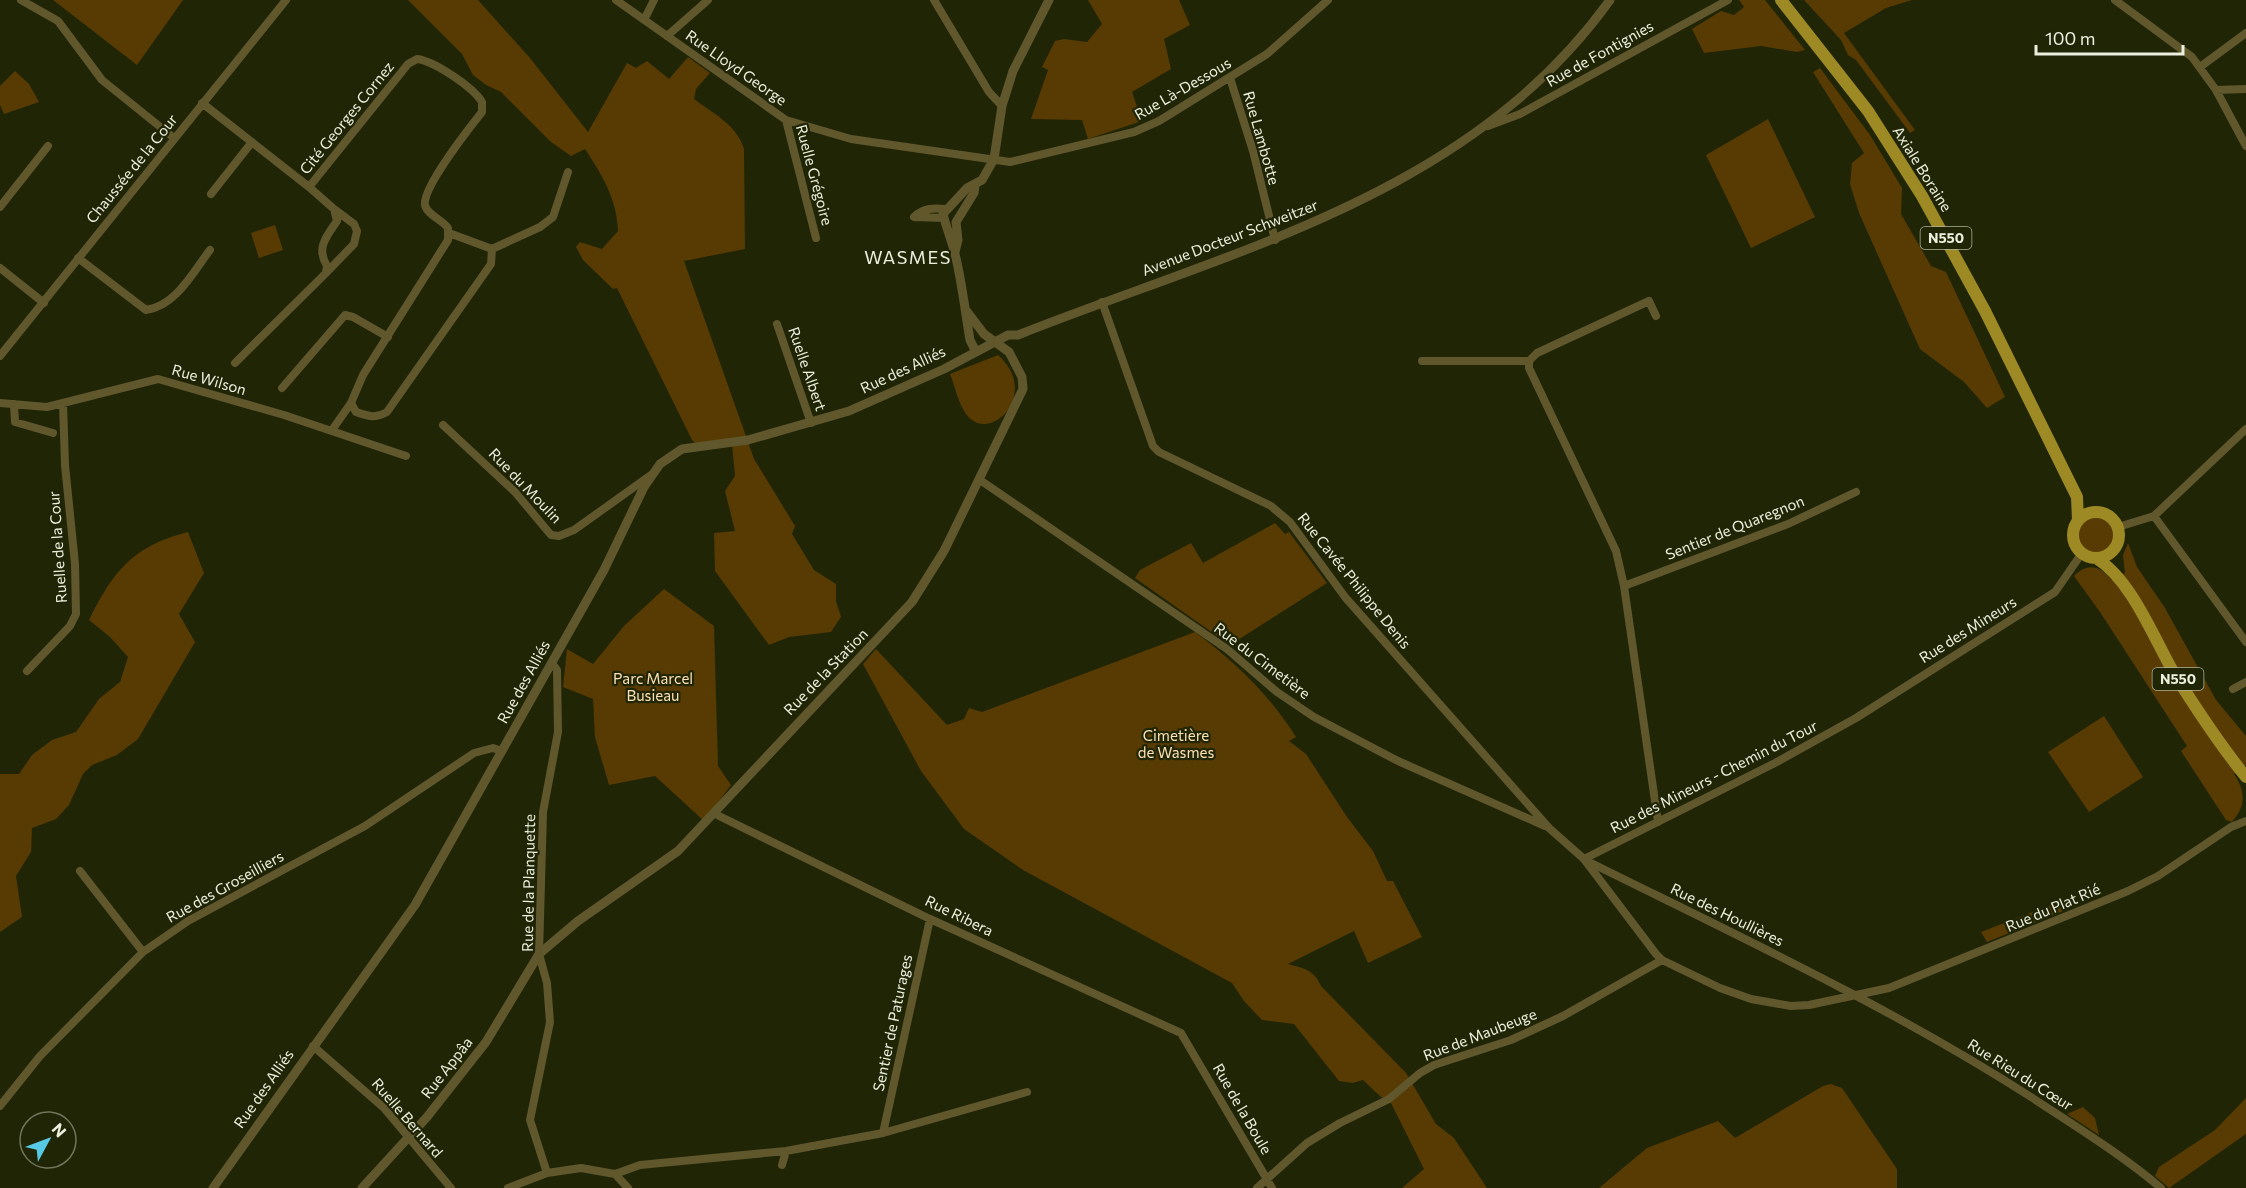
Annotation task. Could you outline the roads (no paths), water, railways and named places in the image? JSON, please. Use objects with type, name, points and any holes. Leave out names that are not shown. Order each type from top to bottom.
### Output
[{"type":"main road","name":"Axiale Boraine","points":[[1781,0],[1851,88],[1922,196],[1985,311],[2077,497]]},
{"type":"main road","points":[[2077,497],[2111,517],[2118,527]]},
{"type":"main road","name":"N550","points":[[2077,497],[2078,521],[2074,540],[2082,553],[2096,558],[2118,576],[2176,676],[2225,750],[2246,777]]},
{"type":"main road","points":[[2078,521],[2088,514],[2100,512]]},
{"type":"main road","name":"N550","points":[[2118,527],[2120,535],[2115,549],[2118,576]]},
{"type":"main road","points":[[2096,558],[2103,557],[2115,549]]},
{"type":"street","points":[[21,0],[58,21],[102,80],[174,138]]},
{"type":"street","name":"Chaussée de la Cour","points":[[0,356],[286,0]]},
{"type":"street","name":"Rue Lloyd George","points":[[616,0],[786,120],[851,138],[994,159]]},
{"type":"street","points":[[644,20],[654,0]]},
{"type":"street","points":[[667,36],[708,0]]},
{"type":"street","points":[[934,0],[989,92],[1002,106]]},
{"type":"street","points":[[1002,345],[976,352],[970,340],[955,252],[958,240],[950,215],[974,193],[975,186],[982,180],[994,159],[1002,106],[1012,71],[1049,0]]},
{"type":"street","name":"Rue Là-Dessous","points":[[994,159],[1017,161],[1134,132],[1160,122],[1284,42],[1318,3],[1328,0]]},
{"type":"street","name":"Avenue Docteur Schweitzer","points":[[1002,345],[1018,335],[1102,302],[1275,240],[1405,178],[1508,109],[1555,66],[1610,0]]},
{"type":"street","name":"Rue de Fontignies","points":[[1484,127],[1520,114],[1728,0]]},
{"type":"street","points":[[2115,0],[2192,57],[2216,90],[2246,146]]},
{"type":"street","points":[[2200,67],[2246,33]]},
{"type":"street","name":"Cité Georges Cornez","points":[[309,187],[408,64],[417,59],[423,60],[474,92],[483,107],[445,162],[425,200],[428,211],[446,224],[449,233],[492,249]]},
{"type":"street","name":"Rue Lambotte","points":[[1230,78],[1253,151],[1275,240]]},
{"type":"street","points":[[2216,90],[2246,89]]},
{"type":"street","name":"Cité Georges Cornez","points":[[202,103],[354,224],[357,238],[327,273],[235,363]]},
{"type":"street","name":"Ruelle Grégoire","points":[[786,120],[816,238]]},
{"type":"street","points":[[211,194],[252,142]]},
{"type":"street","points":[[0,207],[48,146]]},
{"type":"street","points":[[351,403],[356,412],[368,416],[381,416],[387,412],[491,264],[492,249],[540,227],[553,217],[568,172]]},
{"type":"street","points":[[327,273],[327,266],[321,256],[322,245],[337,221],[334,209]]},
{"type":"street","points":[[332,430],[351,403],[363,375],[446,245],[449,233]]},
{"type":"street","points":[[78,258],[146,310],[159,307],[174,297],[210,250]]},
{"type":"street","points":[[0,268],[44,303]]},
{"type":"street","points":[[1529,365],[1537,353],[1649,301],[1656,316]]},
{"type":"street","name":"Rue Cavée Philippe Denis","points":[[1102,302],[1153,446],[1159,452],[1271,506],[1290,522],[1345,597],[1549,828],[1584,859]]},
{"type":"street","points":[[965,309],[984,334],[1002,345]]},
{"type":"street","points":[[282,388],[345,315],[353,317],[388,337]]},
{"type":"street","name":"Ruelle Albert","points":[[777,324],[811,423]]},
{"type":"street","name":"Rue de la Station","points":[[539,954],[579,921],[661,864],[715,814],[733,790],[912,602],[942,555],[1023,389],[1022,377],[1002,345]]},
{"type":"street","name":"Rue des Alliés","points":[[213,1188],[415,905],[609,561],[652,474],[666,458],[682,449],[748,440],[849,411],[976,352]]},
{"type":"street","points":[[1422,361],[1529,365]]},
{"type":"street","points":[[1529,365],[1616,551],[1624,586],[1658,822]]},
{"type":"street","name":"Rue Wilson","points":[[0,403],[47,407],[158,379],[332,430],[406,456]]},
{"type":"street","points":[[14,404],[15,422],[53,433]]},
{"type":"street","name":"Ruelle de la Cour","points":[[27,671],[70,626],[76,614],[75,564],[65,465],[63,404]]},
{"type":"street","name":"Rue du Moulin","points":[[443,425],[515,492],[551,535],[559,536],[574,530],[652,474]]},
{"type":"street","points":[[2118,527],[2154,516],[2246,429]]},
{"type":"street","name":"Rue du Cimetière","points":[[980,480],[1227,649],[1284,698],[1314,717],[1398,761],[1549,828]]},
{"type":"street","name":"Sentier de Quaregnon","points":[[1624,586],[1788,524],[1856,492]]},
{"type":"street","points":[[2154,516],[2246,642]]},
{"type":"street","name":"Rue des Mineurs","points":[[1856,718],[2055,592],[2082,553]]},
{"type":"street","name":"Rue de la Planquette","points":[[547,1173],[530,1120],[550,1022],[548,983],[539,954],[543,812],[558,732],[557,670],[552,663]]},
{"type":"street","points":[[2233,689],[2246,682]]},
{"type":"street","name":"Rue des Mineurs - Chemin du Tour","points":[[1584,859],[1856,718]]},
{"type":"street","name":"Rue des Groseilliers","points":[[0,1106],[40,1056],[143,952],[188,921],[365,826],[474,753],[493,748],[502,751]]},
{"type":"street","name":"Rue Ribera","points":[[715,814],[930,919],[1181,1033],[1189,1043]]},
{"type":"street","name":"Rue du Plat Rié","points":[[1662,960],[1720,988],[1769,1004],[1809,1005],[1889,988],[1916,979],[2128,891],[2158,876],[2230,827],[2246,821]]},
{"type":"street","points":[[1584,859],[1662,960]]},
{"type":"street","name":"Rue des Houllières","points":[[1584,859],[1858,995]]},
{"type":"street","points":[[80,871],[143,952]]},
{"type":"street","name":"Sentier de Paturages","points":[[883,1133],[930,919]]},
{"type":"street","name":"Rue Appâa","points":[[362,1188],[406,1137],[427,1117],[486,1042],[539,954]]},
{"type":"street","name":"Rue de Maubeuge","points":[[1257,1188],[1307,1143],[1340,1123],[1389,1099],[1434,1065],[1511,1040],[1563,1016],[1662,960]]},
{"type":"street","name":"Rue Rieu du Cœur","points":[[1858,995],[1997,1075],[2138,1169],[2161,1188]]},
{"type":"street","name":"Rue de la Boule","points":[[1189,1043],[1272,1188]]},
{"type":"street","name":"Ruelle Bernard","points":[[313,1046],[368,1092],[402,1127],[406,1137],[451,1188]]},
{"type":"street","points":[[508,1188],[547,1173],[581,1168],[615,1174],[640,1166],[786,1151],[883,1133],[1027,1092]]},
{"type":"street","points":[[782,1165],[786,1151]]},
{"type":"street","points":[[615,1174],[628,1188]]},
{"type":"district","name":"WASMES","points":[[908,258]]},
{"type":"park label","name":"Parc Marcel Busieau","points":[[653,688]]},
{"type":"park label","name":"Cimetière de Wasmes","points":[[1176,744]]}]
